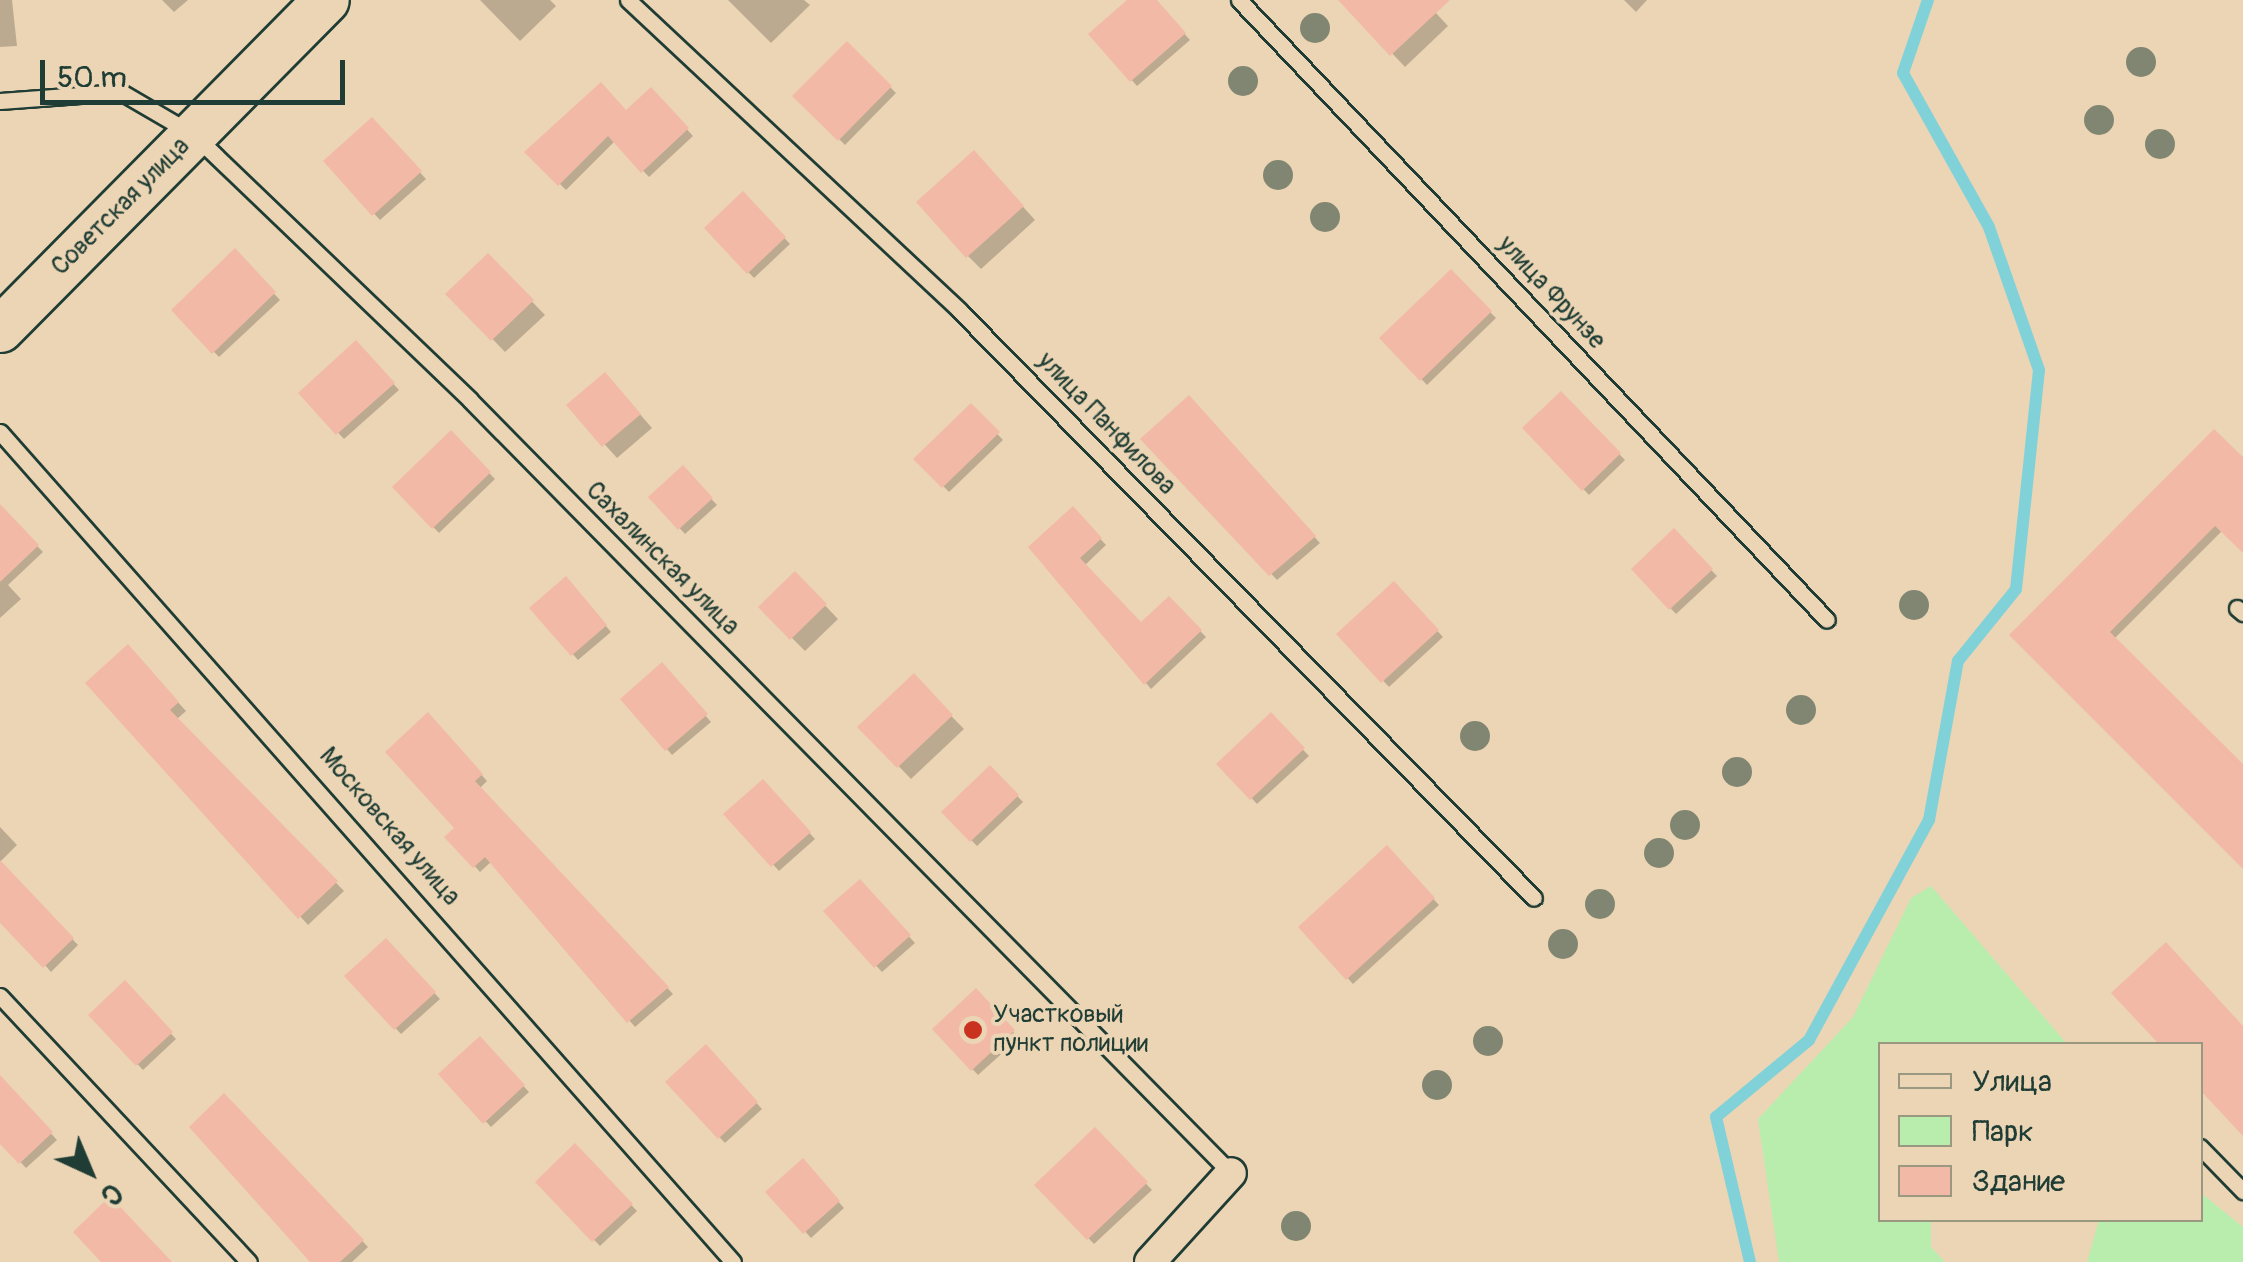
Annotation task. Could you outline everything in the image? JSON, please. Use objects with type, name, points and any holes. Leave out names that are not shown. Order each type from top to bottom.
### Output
[{"type":"street","name":"Советская улица","points":[[0,328],[326,0]]},
{"type":"street","points":[[1150,1262],[1231,1173]]},
{"type":"lane","name":"улица Панфилова","points":[[628,0],[959,310],[1534,898]]},
{"type":"lane","name":"улица Фрунзе","points":[[1240,0],[1827,620]]},
{"type":"lane","name":"Сахалинская улица","points":[[0,101],[121,92],[193,134],[470,400],[1231,1173]]},
{"type":"lane","name":"Московская улица","points":[[0,432],[734,1262]]},
{"type":"lane","points":[[0,996],[249,1262]]},
{"type":"lane","points":[[2203,1150],[2243,1191]]},
{"type":"green space","points":[[1931,886],[2065,1042],[1878,1042],[1878,1222],[1931,1222],[1931,1247],[1945,1262],[1779,1262],[1758,1119],[1853,1017],[1911,898]]},
{"type":"green space","points":[[2203,1195],[2243,1227],[2243,1262],[2087,1262],[2098,1222],[2203,1222]]},
{"type":"building","points":[[1127,0],[1157,0],[1186,33],[1130,82],[1088,34]]},
{"type":"building","points":[[1338,0],[1450,0],[1390,56]]},
{"type":"building","points":[[847,41],[892,86],[838,141],[792,96]]},
{"type":"building","points":[[601,82],[626,110],[651,87],[689,128],[641,173],[608,136],[558,186],[524,152]]},
{"type":"building","points":[[372,117],[422,171],[372,216],[323,161]]},
{"type":"building","points":[[974,150],[1024,206],[966,258],[916,202]]},
{"type":"building","points":[[743,191],[786,237],[747,274],[704,228]]},
{"type":"building","points":[[235,248],[276,292],[212,354],[171,310]]},
{"type":"building","points":[[488,253],[534,300],[491,341],[445,294]]},
{"type":"building","points":[[1451,269],[1492,311],[1420,381],[1379,338]]},
{"type":"building","points":[[356,340],[395,383],[336,435],[298,393]]},
{"type":"building","points":[[605,372],[641,414],[602,447],[566,405]]},
{"type":"building","points":[[1561,391],[1621,453],[1582,491],[1522,428]]},
{"type":"building","points":[[1189,395],[1316,536],[1269,576],[1140,439]]},
{"type":"building","points":[[971,403],[1000,432],[942,488],[913,459]]},
{"type":"building","points":[[2214,429],[2243,457],[2243,553],[2215,526],[2110,632],[2243,764],[2243,869],[2009,635]]},
{"type":"building","points":[[451,430],[491,472],[432,529],[392,487]]},
{"type":"building","points":[[683,465],[713,498],[678,530],[648,497]]},
{"type":"building","points":[[0,504],[39,545],[0,582]]},
{"type":"building","points":[[1073,506],[1102,538],[1080,558],[1141,622],[1169,596],[1202,630],[1144,685],[1028,547]]},
{"type":"building","points":[[1674,528],[1713,569],[1669,610],[1631,569]]},
{"type":"building","points":[[795,571],[827,604],[790,640],[758,607]]},
{"type":"building","points":[[566,576],[607,625],[571,656],[529,608]]},
{"type":"building","points":[[1394,581],[1439,630],[1381,683],[1336,634]]},
{"type":"building","points":[[128,644],[179,702],[170,710],[338,881],[298,919],[85,683]]},
{"type":"building","points":[[662,662],[708,714],[665,751],[620,699]]},
{"type":"building","points":[[914,673],[953,715],[897,768],[857,727]]},
{"type":"building","points":[[428,712],[483,774],[475,781],[669,987],[627,1023],[485,857],[473,868],[444,837],[454,828],[385,752]]},
{"type":"building","points":[[1271,712],[1305,748],[1250,800],[1216,764]]},
{"type":"building","points":[[990,765],[1019,795],[970,842],[941,812]]},
{"type":"building","points":[[763,779],[811,832],[771,867],[723,814]]},
{"type":"building","points":[[1387,845],[1435,898],[1346,980],[1298,927]]},
{"type":"building","points":[[0,860],[74,938],[43,968],[0,923]]},
{"type":"building","points":[[860,879],[911,935],[874,968],[823,911]]},
{"type":"building","points":[[386,938],[436,992],[394,1030],[344,976]]},
{"type":"building","points":[[2166,942],[2243,1026],[2243,1136],[2203,1093],[2203,1042],[2157,1042],[2111,993]]},
{"type":"building","points":[[125,980],[173,1032],[136,1066],[88,1015]]},
{"type":"building","name":"Участковый пункт полиции","points":[[976,988],[1015,1030],[971,1071],[932,1029]]},
{"type":"building","points":[[480,1036],[525,1085],[483,1124],[438,1074]]},
{"type":"building","points":[[706,1044],[758,1102],[718,1139],[665,1082]]},
{"type":"building","points":[[0,1075],[53,1132],[19,1164],[0,1144]]},
{"type":"building","points":[[224,1093],[364,1240],[340,1262],[310,1262],[189,1127]]},
{"type":"building","points":[[1095,1127],[1148,1182],[1087,1240],[1034,1185]]},
{"type":"building","points":[[575,1143],[633,1204],[592,1242],[535,1182]]},
{"type":"building","points":[[803,1158],[840,1201],[803,1234],[765,1192]]},
{"type":"building","points":[[110,1196],[172,1262],[101,1262],[73,1232]]},
{"type":"waterway","points":[[1750,1262],[1716,1117],[1809,1040],[1929,820],[1958,661],[2016,589],[2039,370],[1989,227],[1903,73],[1928,0]]},
{"type":"place","name":"Участковый пункт полиции","points":[[973,1030]]}]
